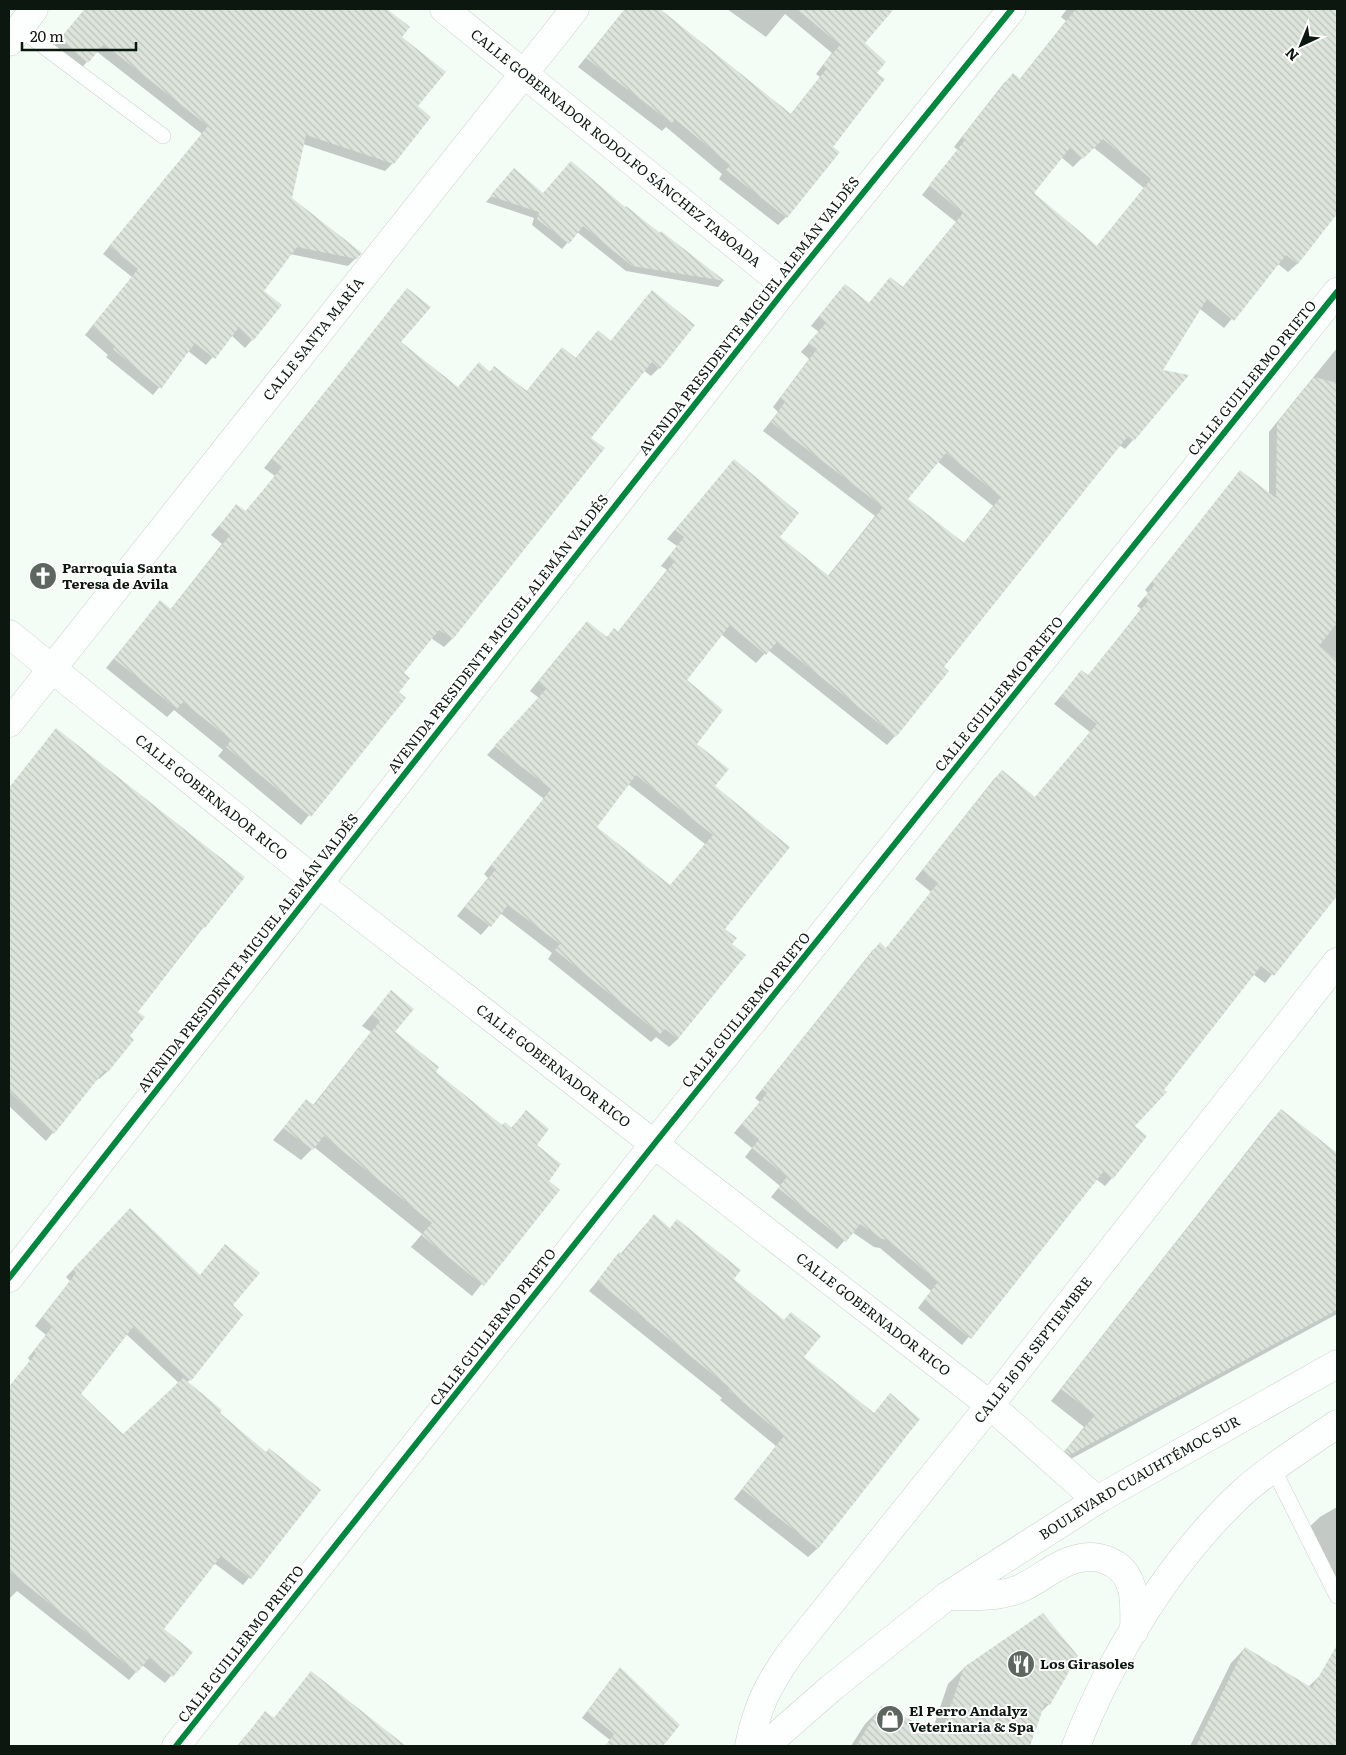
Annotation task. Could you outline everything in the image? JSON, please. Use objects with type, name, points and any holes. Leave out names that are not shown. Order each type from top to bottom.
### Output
[{"type":"street","name":"CALLE GOBERNADOR RODOLFO SÁNCHEZ TABOADA","points":[[444,9],[787,287]]},
{"type":"street","name":"CALLE SANTA MARÍA","points":[[9,723],[523,72],[575,9]]},
{"type":"street","name":"AVENIDA PRESIDENTE MIGUEL ALEMÁN VALDÉS","points":[[9,1278],[787,287],[1012,9]]},
{"type":"street","name":"CALLE GUILLERMO PRIETO","points":[[176,1746],[655,1143],[1337,292]]},
{"type":"street","name":"CALLE GOBERNADOR RICO","points":[[9,634],[318,883],[990,1405],[1097,1500]]},
{"type":"street","name":"CALLE 16 DE SEPTIEMBRE","points":[[749,1746],[754,1720],[766,1689],[789,1654],[990,1405],[1337,962]]},
{"type":"street","name":"BOULEVARD CUAUHTÉMOC SUR","points":[[765,1746],[830,1688],[947,1596],[1097,1500],[1337,1364]]},
{"type":"street","points":[[1076,1746],[1114,1666],[1134,1631],[1184,1556],[1242,1493],[1273,1468],[1337,1424]]},
{"type":"street","points":[[947,1596],[995,1595],[1011,1591],[1075,1559],[1095,1556],[1117,1564],[1131,1583],[1135,1603],[1134,1631]]},
{"type":"lane","points":[[21,26],[163,136]]},
{"type":"lane","points":[[1273,1468],[1337,1596]]},
{"type":"building","points":[[85,9],[387,9],[410,27],[402,37],[446,72],[418,106],[431,117],[394,164],[306,135],[292,198],[362,253],[357,259],[297,247],[264,291],[282,305],[253,341],[239,327],[215,359],[195,343],[161,389],[113,349],[115,346],[92,326],[138,269],[109,246],[208,126],[104,44],[88,63],[60,39]]},
{"type":"building","points":[[625,9],[660,9],[791,114],[827,68],[823,65],[840,45],[797,9],[894,9],[865,43],[886,62],[877,73],[885,79],[833,147],[840,152],[787,218],[726,170],[730,165],[675,119],[672,123],[586,58]]},
{"type":"building","points":[[1076,9],[1337,9],[1337,214],[1298,264],[1286,255],[1234,321],[1207,299],[1163,370],[1189,375],[1134,441],[1128,436],[944,667],[949,671],[896,737],[777,642],[766,655],[730,625],[687,680],[723,710],[697,744],[729,769],[715,786],[790,847],[725,929],[737,938],[732,944],[746,955],[678,1039],[665,1029],[660,1034],[555,950],[560,944],[508,905],[491,927],[465,907],[496,869],[491,865],[551,789],[494,746],[546,689],[538,682],[587,621],[607,637],[614,628],[618,632],[675,561],[669,556],[684,537],[675,530],[734,459],[799,513],[780,537],[829,576],[883,507],[771,422],[785,402],[780,398],[817,349],[808,343],[826,323],[819,316],[845,284],[869,303],[890,277],[903,287],[963,213],[929,185],[965,140],[961,138],[1013,73],[1020,79]],"holes":[[[1103,139],[1151,179],[1097,246],[1034,193],[1070,148],[1083,159]],[[946,453],[1001,497],[964,543],[908,499]],[[636,775],[713,835],[670,885],[597,827]]]},
{"type":"building","points":[[571,161],[625,207],[660,233],[661,231],[725,281],[632,266],[583,226],[569,244],[537,219],[539,212],[490,196],[514,168],[543,193]]},
{"type":"building","points":[[407,288],[431,307],[401,342],[458,387],[479,362],[490,372],[494,366],[527,391],[562,347],[576,358],[598,330],[611,341],[652,290],[695,325],[660,369],[652,362],[591,438],[605,448],[453,639],[439,630],[404,673],[410,678],[399,692],[406,698],[311,817],[226,747],[231,740],[183,702],[177,709],[114,659],[160,600],[171,609],[230,535],[219,526],[236,504],[246,511],[282,467],[272,459]]},
{"type":"building","points":[[1314,377],[1337,383],[1337,623],[1319,646],[1337,660],[1337,896],[1274,976],[1261,966],[1164,1090],[1167,1092],[1135,1126],[1147,1136],[1113,1179],[1104,1171],[971,1339],[924,1300],[938,1282],[888,1240],[882,1239],[860,1224],[846,1242],[778,1188],[787,1177],[752,1148],[759,1139],[741,1125],[767,1093],[762,1089],[880,942],[886,948],[938,883],[922,870],[1002,770],[1035,797],[1097,724],[1061,696],[1081,670],[1088,675],[1148,601],[1144,598],[1155,584],[1152,582],[1240,470],[1276,498],[1277,423]]},
{"type":"building","points":[[56,728],[245,877],[205,928],[203,927],[138,1012],[145,1017],[130,1036],[134,1040],[108,1072],[105,1070],[54,1134],[9,1091],[9,788]]},
{"type":"building","points":[[391,990],[414,1009],[395,1032],[439,1067],[436,1072],[502,1125],[505,1122],[512,1128],[526,1110],[549,1129],[537,1145],[561,1164],[549,1181],[560,1190],[484,1286],[421,1235],[432,1223],[324,1136],[313,1150],[283,1128],[306,1099],[314,1105],[380,1021],[372,1014]]},
{"type":"building","points":[[1281,1109],[1337,1153],[1337,1310],[1070,1455],[1065,1451],[1095,1415],[1061,1389]]},
{"type":"building","points":[[130,1208],[200,1275],[225,1244],[260,1273],[233,1305],[243,1315],[191,1381],[133,1327],[81,1394],[123,1434],[183,1378],[222,1410],[220,1413],[266,1452],[269,1448],[321,1490],[251,1579],[221,1556],[164,1629],[193,1652],[173,1677],[149,1658],[137,1673],[9,1571],[9,1387],[36,1353],[34,1351],[52,1327],[42,1318],[76,1273],[73,1269]]},
{"type":"building","points":[[654,1214],[670,1228],[677,1219],[741,1270],[734,1279],[784,1320],[791,1312],[821,1336],[804,1357],[874,1413],[890,1393],[920,1419],[818,1549],[742,1489],[784,1436],[728,1390],[730,1388],[597,1281],[619,1252],[622,1254]]},
{"type":"building","points":[[1043,1613],[1078,1656],[1050,1705],[1045,1703],[1030,1746],[856,1746],[881,1706],[941,1734],[964,1667]]},
{"type":"building","points":[[1337,1645],[1337,1746],[1196,1746],[1245,1647],[1312,1688]]},
{"type":"building","points":[[620,1667],[680,1725],[663,1746],[605,1746],[614,1734],[587,1712]]},
{"type":"building","points":[[311,1671],[406,1746],[238,1746],[265,1711],[274,1718]]},
{"type":"cycle path","points":[[9,1278],[787,287],[1012,9]]},
{"type":"cycle path","points":[[176,1746],[655,1143],[1337,292]]},
{"type":"place","name":"Parroquia Santa Teresa de Avila","points":[[43,576]]},
{"type":"place","name":"Los Girasoles","points":[[1021,1664]]},
{"type":"place","name":"El Perro Andalyz Veterinaria & Spa","points":[[890,1719]]}]
